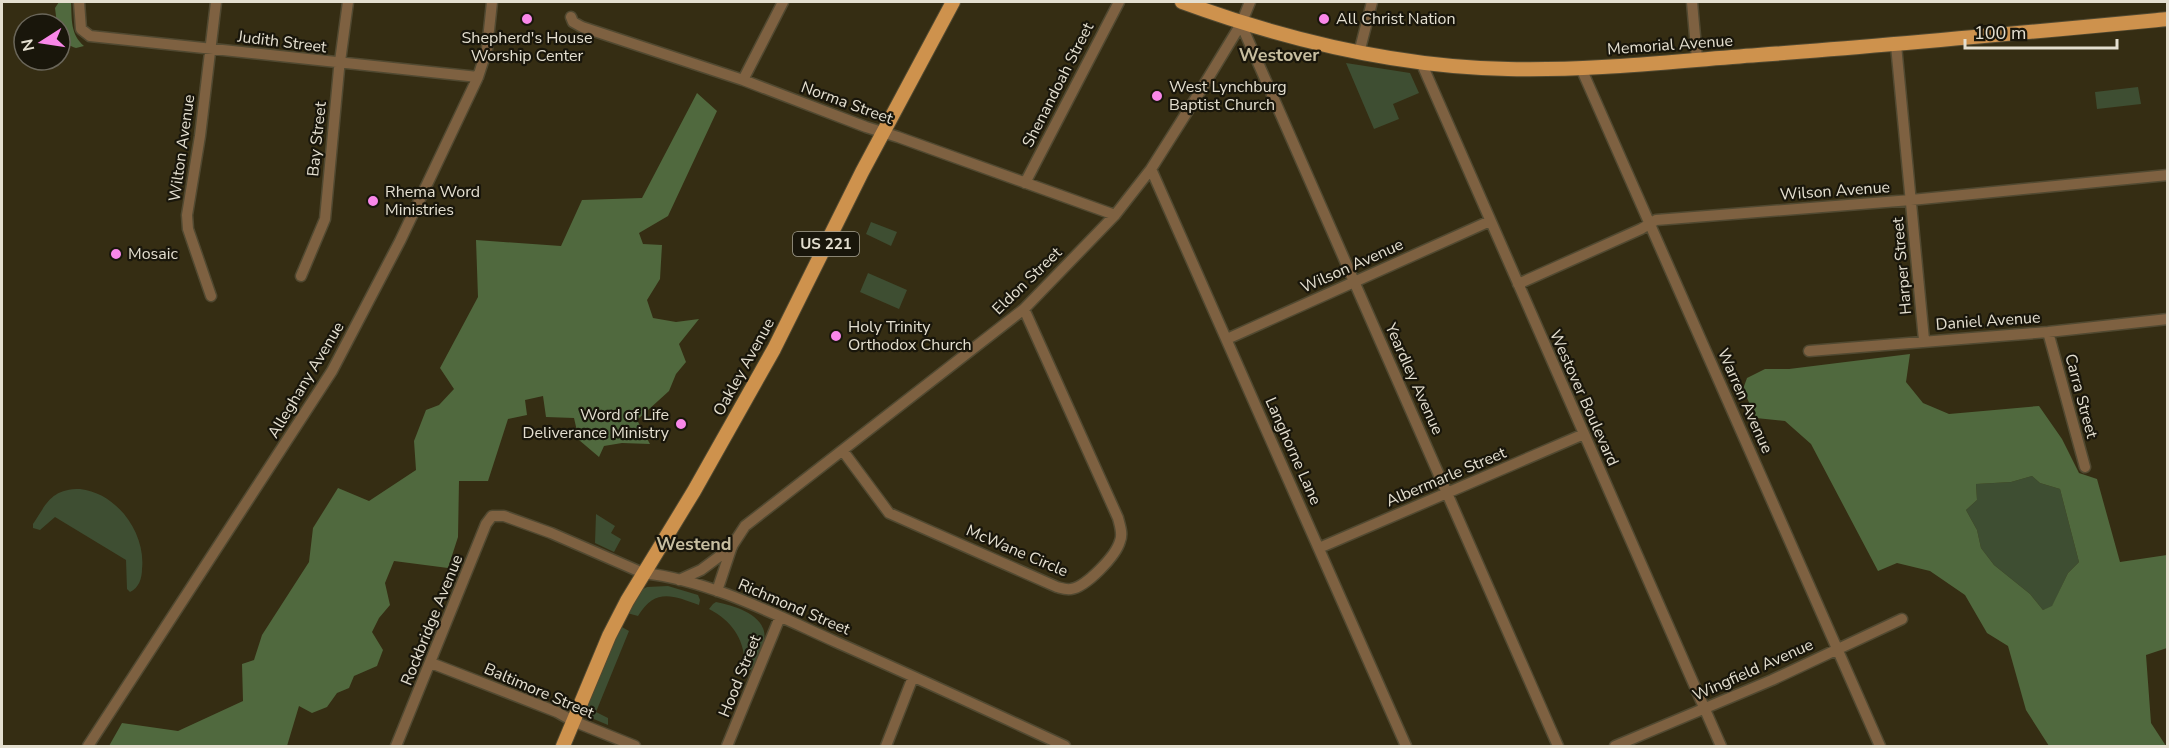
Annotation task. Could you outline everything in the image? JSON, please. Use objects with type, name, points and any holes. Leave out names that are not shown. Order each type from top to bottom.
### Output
[{"type":"main road","name":"Oakley Avenue","points":[[562,747],[609,636],[643,573],[694,491],[774,349],[883,132],[953,2]]},
{"type":"main road","name":"Memorial Avenue","points":[[1182,2],[1241,24],[1359,53],[1421,62],[1507,69],[1581,68],[1896,45],[2168,19]]},
{"type":"street","name":"Judith Street","points":[[79,2],[80,25],[83,33],[92,37],[478,77]]},
{"type":"street","name":"Wilton Avenue","points":[[211,297],[188,228],[187,215],[216,2]]},
{"type":"street","name":"Bay Street","points":[[301,276],[325,219],[339,64],[348,2]]},
{"type":"street","name":"Alleghany Avenue","points":[[88,747],[332,371],[400,241],[478,77],[487,49],[492,2]]},
{"type":"street","points":[[743,80],[783,2]]},
{"type":"street","name":"Shenandoah Street","points":[[1025,183],[1119,2]]},
{"type":"street","name":"Eldon Street","points":[[717,591],[732,546],[745,526],[1024,309],[1115,215],[1150,169],[1241,24],[1250,2]]},
{"type":"street","points":[[1359,53],[1372,2]]},
{"type":"street","points":[[1692,2],[1697,59]]},
{"type":"street","name":"Norma Street","points":[[571,17],[576,24],[582,27],[743,80],[1115,215]]},
{"type":"street","name":"Yeardley Avenue","points":[[1241,24],[1558,747]]},
{"type":"street","name":"Harper Street","points":[[1896,45],[1924,340]]},
{"type":"street","name":"Westover Boulevard","points":[[1421,62],[1720,747]]},
{"type":"street","name":"Warren Avenue","points":[[1581,68],[1880,747]]},
{"type":"street","name":"Langhorne Lane","points":[[1150,169],[1320,548],[1406,747]]},
{"type":"street","name":"Wilson Avenue","points":[[1518,284],[1656,220],[1911,200],[2168,175]]},
{"type":"street","name":"Wilson Avenue","points":[[1227,339],[1490,221]]},
{"type":"street","name":"McWane Circle","points":[[843,451],[889,513],[1057,587],[1071,590],[1087,583],[1117,550],[1122,535],[1121,528],[1024,309]]},
{"type":"street","name":"Daniel Avenue","points":[[1809,351],[2168,320]]},
{"type":"street","name":"Carra Street","points":[[2048,332],[2085,467]]},
{"type":"street","name":"Albermarle Street","points":[[1320,548],[1584,434]]},
{"type":"street","name":"Rockbridge Avenue","points":[[396,747],[486,524],[492,516],[504,516]]},
{"type":"street","name":"Richmond Street","points":[[504,516],[643,573],[660,575],[717,591],[780,617],[913,676],[1060,746]]},
{"type":"street","name":"Eldon Street","points":[[679,580],[701,570],[732,546]]},
{"type":"street","name":"Hood Street","points":[[727,747],[780,617]]},
{"type":"street","name":"Wingfield Avenue","points":[[1616,747],[1838,650],[1902,619]]},
{"type":"street","name":"Baltimore Street","points":[[431,663],[556,712],[635,747]]},
{"type":"street","points":[[886,747],[913,676]]},
{"type":"green space","points":[[59,2],[71,2],[72,12],[56,12]]},
{"type":"green space","points":[[72,20],[76,36],[84,46],[76,48],[72,46]]},
{"type":"green space","points":[[1346,63],[1410,73],[1419,93],[1393,104],[1399,119],[1374,129]]},
{"type":"green space","points":[[2138,87],[2141,104],[2097,109],[2095,92]]},
{"type":"green space","points":[[697,93],[717,111],[668,216],[639,233],[643,244],[662,245],[660,279],[647,300],[653,318],[676,322],[699,319],[679,344],[686,362],[676,374],[669,391],[637,420],[650,444],[622,443],[604,446],[599,457],[579,440],[574,418],[546,417],[543,396],[525,400],[527,415],[508,419],[488,481],[459,481],[458,537],[448,568],[394,561],[385,583],[390,605],[379,618],[372,632],[383,650],[377,666],[354,676],[349,688],[337,693],[327,707],[312,713],[299,706],[287,746],[109,746],[122,723],[178,731],[243,701],[242,664],[254,660],[262,635],[309,562],[313,528],[338,488],[369,501],[416,470],[414,441],[426,410],[439,405],[454,389],[440,368],[478,297],[476,240],[561,246],[582,200],[642,198]]},
{"type":"green space","points":[[871,222],[897,232],[891,246],[866,234]]},
{"type":"green space","points":[[868,273],[907,290],[899,309],[860,292]]},
{"type":"green space","points":[[1910,354],[1906,382],[1923,403],[1949,414],[2039,406],[2062,439],[2079,473],[2097,479],[2120,562],[2167,555],[2167,648],[2146,655],[2151,723],[2166,746],[2049,746],[2026,710],[2008,646],[1987,633],[1965,595],[1930,571],[1897,563],[1878,571],[1811,444],[1785,421],[1756,418],[1743,389],[1747,378],[1765,369],[1789,369]],"holes":[[[2032,476],[2040,483],[2060,489],[2079,562],[2068,573],[2052,606],[2043,610],[2030,594],[1994,565],[1981,548],[1977,530],[1966,510],[1977,500],[1976,484],[2011,482]]]},
{"type":"green space","points":[[2032,476],[2040,483],[2060,489],[2079,562],[2068,573],[2052,607],[2043,610],[2030,594],[1994,565],[1981,548],[1977,530],[1966,510],[1977,500],[1976,484],[2011,482]]},
{"type":"green space","points":[[80,489],[106,498],[117,507],[134,529],[142,555],[142,572],[138,585],[130,592],[127,589],[126,560],[55,517],[40,530],[33,528],[33,524],[51,499],[62,492]]},
{"type":"green space","points":[[596,514],[615,526],[611,533],[621,539],[614,552],[595,543]]},
{"type":"green space","points":[[668,586],[698,595],[699,605],[665,596],[651,601],[638,616],[627,613],[643,589]]},
{"type":"green space","points":[[716,602],[733,606],[749,614],[761,625],[764,641],[753,669],[744,669],[743,650],[737,634],[725,620],[709,609]]},
{"type":"green space","points":[[620,626],[629,631],[596,712],[608,718],[608,725],[589,717],[585,709]]},
{"type":"place","name":"Shepherd's House Worship Center","points":[[527,19]]},
{"type":"place","name":"All Christ Nation","points":[[1324,19]]},
{"type":"place","name":"West Lynchburg Baptist Church","points":[[1157,96]]},
{"type":"place","name":"Rhema Word Ministries","points":[[373,201]]},
{"type":"place","name":"Mosaic","points":[[116,254]]},
{"type":"place","name":"Holy Trinity Orthodox Church","points":[[836,336]]},
{"type":"place","name":"Word of Life Deliverance Ministry","points":[[681,424]]},
{"type":"district","name":"Westover","points":[[1279,55]]},
{"type":"district","name":"Westend","points":[[694,544]]}]
